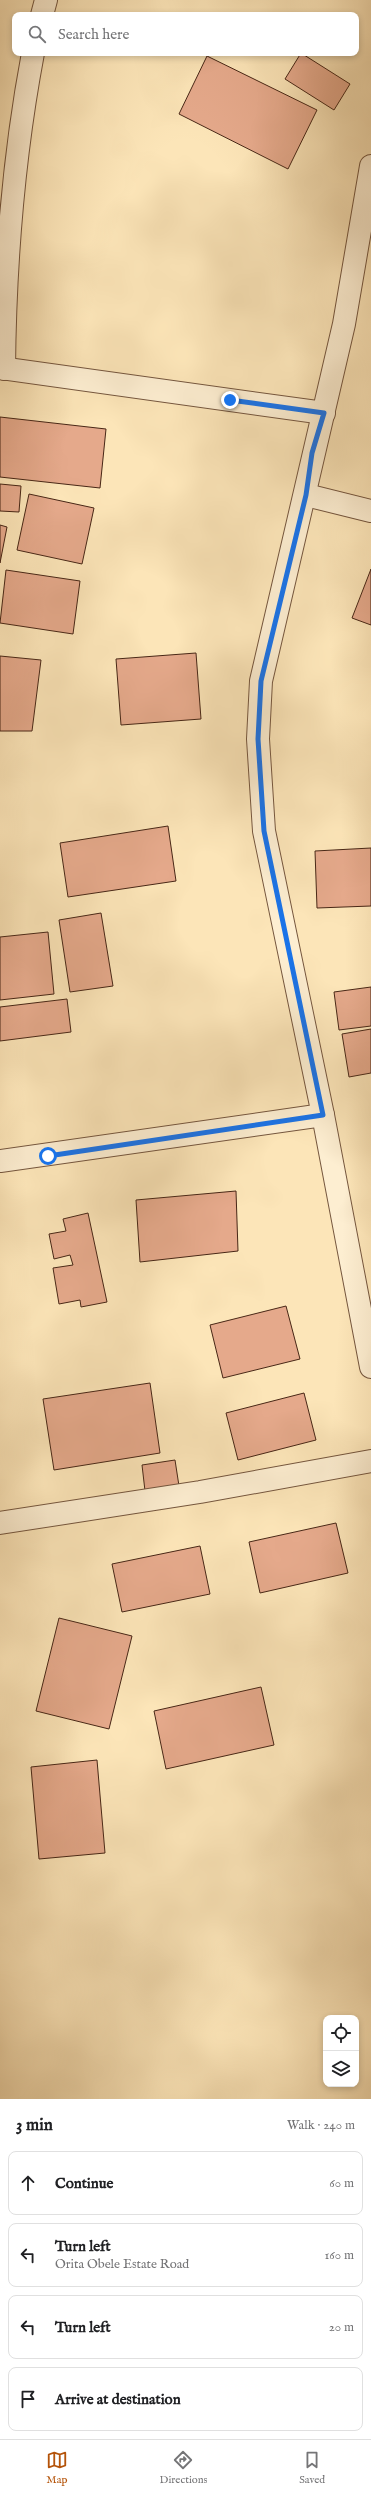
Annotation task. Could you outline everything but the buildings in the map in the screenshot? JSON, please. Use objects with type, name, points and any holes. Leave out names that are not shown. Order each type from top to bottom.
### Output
[{"type":"street","points":[[43,12],[46,0]]},
{"type":"street","points":[[32,56],[19,126],[5,276],[2,368],[324,413]]},
{"type":"street","points":[[371,166],[344,324],[324,413],[312,453],[306,495],[261,681],[258,739],[264,831],[323,1115],[371,1367]]},
{"type":"street","points":[[306,495],[371,511]]},
{"type":"street","points":[[0,1162],[323,1115]]},
{"type":"street","points":[[0,1522],[200,1492],[371,1461]]},
{"type":"route","points":[[48,1156],[323,1115],[300,1011],[264,831],[258,739],[261,681],[306,495],[312,453],[324,413],[230,400]]}]
